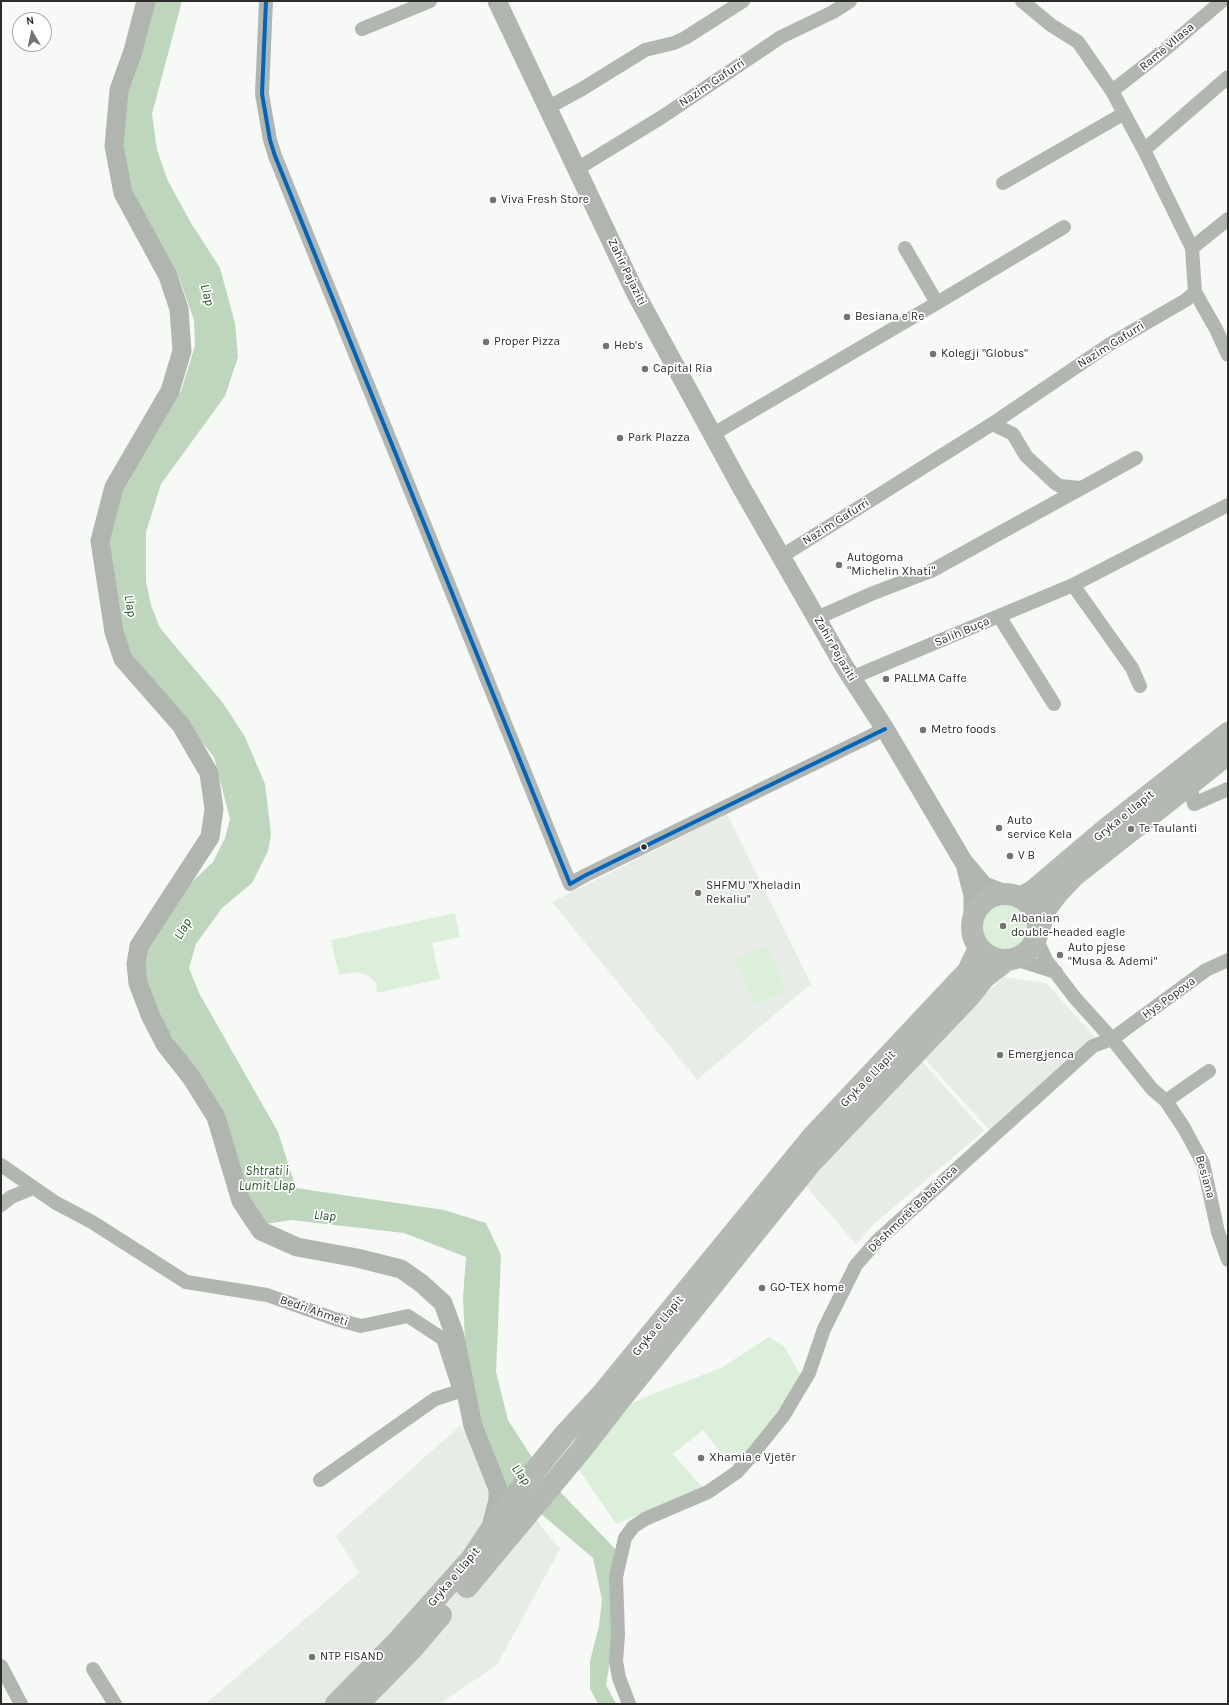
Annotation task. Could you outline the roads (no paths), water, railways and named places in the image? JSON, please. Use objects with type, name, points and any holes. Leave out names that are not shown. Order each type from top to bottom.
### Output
[{"type":"main road","points":[[146,1],[133,51],[119,90],[114,146],[123,193],[168,276],[179,310],[182,351],[170,391],[114,487],[100,541],[114,632],[123,659],[181,726],[209,773],[214,809],[210,837],[139,946],[136,964],[138,983],[151,1017],[165,1044],[191,1077],[216,1117],[241,1201],[261,1231],[297,1247],[357,1258],[401,1269],[421,1283],[443,1304],[454,1333],[473,1426],[498,1489],[500,1507]]},
{"type":"main road","name":"Zahir Pajaziti","points":[[502,3],[547,108],[636,294],[740,485],[852,678],[885,729],[963,861],[984,886],[1012,896]]},
{"type":"main road","name":"Gryka e Llapit","points":[[1012,896],[1033,891],[1106,829],[1228,733]]},
{"type":"main road","name":"Gryka e Llapit","points":[[1037,935],[1046,910],[1057,894],[1074,876],[1228,754]]},
{"type":"main road","name":"Zahir Pajaziti","points":[[963,861],[973,895],[973,917]]},
{"type":"main road","points":[[1012,896],[1032,908],[1036,915],[1037,935],[1028,951],[1011,960],[992,958],[979,948],[972,934],[973,917],[979,907],[988,899],[1012,896]]},
{"type":"main road","name":"Gryka e Llapit","points":[[336,1704],[434,1602],[472,1558],[490,1533],[500,1507],[564,1434],[602,1394],[814,1136],[968,971],[979,948]]},
{"type":"main road","name":"Gryka e Llapit","points":[[358,1704],[412,1650],[522,1522],[810,1164],[969,997],[985,977],[1011,960]]},
{"type":"street","points":[[266,1],[262,94],[275,156],[570,884],[885,729]]},
{"type":"street","points":[[362,29],[430,1]]},
{"type":"street","points":[[547,108],[582,89],[646,50],[674,43],[685,38],[743,1]]},
{"type":"street","name":"Nazim Gafurri","points":[[577,170],[662,117],[781,37],[833,12],[850,1]]},
{"type":"street","points":[[1022,1],[1051,25],[1078,42],[1112,91],[1123,114],[1144,150],[1192,248],[1195,292],[1227,348]]},
{"type":"street","name":"Ramë Vllasa","points":[[1112,91],[1162,52],[1222,1]]},
{"type":"street","points":[[1144,150],[1228,77]]},
{"type":"street","points":[[1003,183],[1123,114]]},
{"type":"street","points":[[1192,248],[1228,219]]},
{"type":"street","points":[[712,433],[720,430],[937,303],[1064,226]]},
{"type":"street","points":[[906,248],[937,303]]},
{"type":"street","name":"Nazim Gafurri","points":[[782,556],[992,424],[1110,344],[1186,300],[1195,292]]},
{"type":"street","points":[[992,424],[1013,434],[1026,456],[1055,483],[1060,486],[1080,488]]},
{"type":"street","points":[[817,618],[871,594],[931,571],[1136,458]]},
{"type":"street","name":"Salih Buça","points":[[852,678],[1073,584],[1227,506]]},
{"type":"street","points":[[1073,584],[1132,668],[1140,686]]},
{"type":"street","points":[[999,616],[1054,704]]},
{"type":"street","points":[[1190,783],[1194,804],[1228,789]]},
{"type":"street","name":"Besiana","points":[[1037,935],[1046,960],[1094,1022],[1112,1039],[1152,1089],[1166,1102],[1184,1128],[1203,1163],[1218,1232],[1228,1260]]},
{"type":"street","points":[[1011,960],[1056,972]]},
{"type":"street","name":"Hys Popova","points":[[1112,1039],[1206,970],[1228,960]]},
{"type":"street","name":"Dëshmorët Babatinca","points":[[629,1704],[619,1678],[615,1652],[618,1635],[616,1577],[625,1538],[633,1527],[645,1519],[708,1492],[737,1472],[787,1409],[809,1373],[824,1329],[856,1265],[877,1241],[1093,1046],[1112,1039]]},
{"type":"street","points":[[1166,1102],[1209,1071]]},
{"type":"street","name":"Bedri Ahmeti","points":[[1,1165],[56,1203],[92,1222],[186,1282],[203,1286],[240,1290],[266,1295],[335,1319],[361,1326],[408,1316],[443,1339],[460,1391],[435,1400],[320,1480]]},
{"type":"street","points":[[1,1205],[10,1197],[33,1188]]},
{"type":"street","points":[[1,1666],[4,1682],[21,1704]]},
{"type":"street","points":[[93,1670],[115,1704]]},
{"type":"water","name":"Shtrati i Lumit Llap","points":[[143,1],[182,1],[152,114],[157,150],[168,181],[191,223],[220,268],[235,323],[238,357],[225,396],[161,484],[146,532],[146,582],[151,605],[160,628],[223,703],[245,737],[265,784],[271,834],[268,851],[252,883],[222,908],[196,944],[189,968],[199,993],[278,1132],[296,1188],[444,1210],[486,1223],[501,1255],[496,1372],[508,1420],[542,1473],[620,1554],[624,1572],[606,1685],[616,1704],[598,1704],[590,1689],[590,1661],[599,1626],[602,1600],[593,1558],[540,1513],[508,1494],[467,1388],[463,1297],[466,1257],[404,1233],[291,1220],[266,1224],[245,1190],[177,1044],[155,1011],[144,972],[147,948],[174,899],[213,862],[225,838],[230,819],[214,757],[120,641],[107,576],[108,514],[134,451],[181,391],[195,346],[194,320],[178,275],[143,220],[123,176],[118,134]]},
{"type":"place","name":"Viva Fresh Store","points":[[493,200]]},
{"type":"place","name":"Besiana e Re","points":[[847,317]]},
{"type":"place","name":"Proper Pizza","points":[[486,342]]},
{"type":"place","name":"Heb's","points":[[606,346]]},
{"type":"place","name":"Kolegji \"Globus\"","points":[[933,354]]},
{"type":"place","name":"Capital Ria","points":[[645,369]]},
{"type":"place","name":"Park Plazza","points":[[620,438]]},
{"type":"place","name":"Autogoma ʺMichelin Xhatiʺ","points":[[839,565]]},
{"type":"place","name":"PALLMA Caffe","points":[[886,679]]},
{"type":"place","name":"Metro foods","points":[[923,730]]},
{"type":"place","name":"Auto service Kela","points":[[999,828]]},
{"type":"place","name":"Te Taulanti","points":[[1131,829]]},
{"type":"place","name":"V B","points":[[1010,856]]},
{"type":"place","name":"SHFMU \"Xheladin Rekaliu\"","points":[[698,893]]},
{"type":"place","name":"Albanian double-headed eagle","points":[[1003,926]]},
{"type":"place","name":"Auto pjese \"Musa & Ademi\"","points":[[1060,955]]},
{"type":"place","name":"Emergjenca","points":[[1000,1055]]},
{"type":"place","name":"GO-TEX home","points":[[762,1288]]},
{"type":"place","name":"Xhamia e Vjetër","points":[[701,1458]]},
{"type":"place","name":"NTP FISAND","points":[[312,1657]]},
{"type":"water label","name":"Llap","points":[[207,295]]},
{"type":"water label","name":"Llap","points":[[130,606]]},
{"type":"water label","name":"Llap","points":[[183,929]]},
{"type":"water label","name":"Llap","points":[[325,1216]]},
{"type":"water label","name":"Llap","points":[[521,1475]]}]
